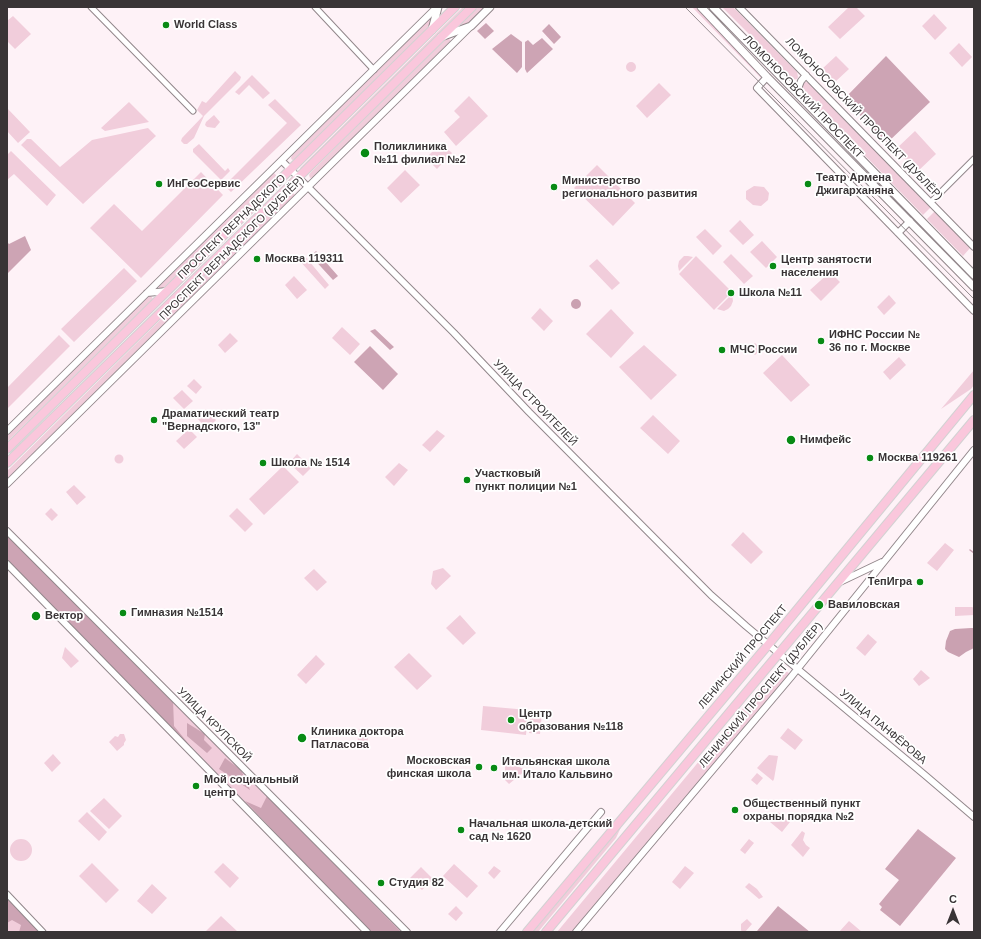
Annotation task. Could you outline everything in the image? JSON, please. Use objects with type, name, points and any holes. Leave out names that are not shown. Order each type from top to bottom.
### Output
[{"type":"main road","points":[[432,30],[438,7]]},
{"type":"main road","name":"ПРОСПЕКТ ВЕРНАДСКОГО","points":[[7,449],[456,7]]},
{"type":"main road","name":"ПРОСПЕКТ ВЕРНАДСКОГО","points":[[7,463],[472,7]]},
{"type":"main road","name":"ПРОСПЕКТ ВЕРНАДСКОГО (ДУБЛЁР)","points":[[441,37],[471,26],[490,7]]},
{"type":"main road","name":"ЛОМОНОСОВСКИЙ ПРОСПЕКТ","points":[[701,7],[767,77],[974,287]]},
{"type":"main road","name":"ЛОМОНОСОВСКИЙ ПРОСПЕКТ","points":[[713,7],[974,275]]},
{"type":"main road","points":[[786,96],[784,92],[786,89],[789,87],[793,88]]},
{"type":"main road","points":[[886,198],[890,199],[893,197],[893,192]]},
{"type":"main road","name":"ЛЕНИНСКИЙ ПРОСПЕКТ","points":[[527,932],[768,645],[974,395]]},
{"type":"main road","points":[[546,932],[974,420]]},
{"type":"street","points":[[91,7],[193,110]]},
{"type":"street","points":[[314,7],[374,70]]},
{"type":"street","points":[[7,431],[438,7]]},
{"type":"street","name":"ЛОМОНОСОВСКИЙ ПРОСПЕКТ (ДУБЛЁР)","points":[[739,7],[784,51],[974,246]]},
{"type":"street","name":"ПРОСПЕКТ ВЕРНАДСКОГО (ДУБЛЁР)","points":[[7,484],[471,26]]},
{"type":"street","points":[[802,97],[799,86],[806,75]]},
{"type":"street","points":[[767,77],[757,88],[974,311]]},
{"type":"street","points":[[931,202],[974,159]]},
{"type":"street","name":"УЛИЦА СТРОИТЕЛЕЙ","points":[[282,161],[454,333],[529,412],[707,591],[779,654]]},
{"type":"street","points":[[898,233],[910,221]]},
{"type":"street","points":[[147,293],[167,291]]},
{"type":"street","name":"ЛЕНИНСКИЙ ПРОСПЕКТ (ДУБЛЁР)","points":[[576,932],[797,669],[974,450]]},
{"type":"street","name":"УЛИЦА КРУПСКОЙ","points":[[7,531],[407,932]]},
{"type":"street","points":[[838,583],[884,562]]},
{"type":"street","points":[[7,564],[367,932]]},
{"type":"street","name":"УЛИЦА ПАНФЁРОВА","points":[[779,654],[974,817]]},
{"type":"street","points":[[500,932],[601,812]]},
{"type":"street","points":[[7,894],[43,932]]},
{"type":"shaded area","points":[[463,7],[465,7],[301,170],[300,168]]},
{"type":"shaded area","points":[[478,7],[486,7],[468,24],[458,27]]},
{"type":"shaded area","points":[[692,7],[696,7],[765,78],[763,80]]},
{"type":"shaded area","points":[[722,7],[733,7],[797,72],[797,79],[790,79],[775,64],[777,62]]},
{"type":"shaded area","points":[[849,7],[856,7],[865,16],[840,39],[828,27]]},
{"type":"shaded area","points":[[934,14],[947,28],[935,40],[922,26]]},
{"type":"shaded area","points":[[13,16],[31,34],[15,49],[7,41],[7,21]]},
{"type":"shaded area","points":[[430,18],[433,21],[429,27],[296,159],[292,160],[292,155]]},
{"type":"shaded area","points":[[486,23],[494,31],[485,39],[477,31]]},
{"type":"shaded area","points":[[549,24],[561,37],[554,44],[542,31]]},
{"type":"shaded area","points":[[511,34],[522,42],[522,67],[517,73],[492,49]]},
{"type":"shaded area","points":[[447,37],[451,41],[314,177],[310,178],[309,175],[311,172]]},
{"type":"shaded area","points":[[542,38],[553,49],[527,73],[525,69],[525,42],[528,40],[533,45]]},
{"type":"shaded area","points":[[959,43],[972,57],[962,67],[949,53]]},
{"type":"shaded area","points":[[836,56],[849,69],[835,82],[822,69]]},
{"type":"shaded area","points":[[886,56],[930,102],[887,143],[844,99]]},
{"type":"shaded area","points":[[631,62],[636,67],[631,72],[626,67]]},
{"type":"shaded area","points":[[235,71],[241,77],[240,80],[204,116],[194,138],[187,144],[184,144],[181,141],[182,138],[203,116],[197,110],[202,101],[206,103]]},
{"type":"shaded area","points":[[252,75],[270,93],[263,99],[249,85],[239,95],[235,92]]},
{"type":"shaded area","points":[[659,83],[671,95],[647,118],[636,106]]},
{"type":"shaded area","points":[[803,83],[810,83],[931,207],[923,215],[801,90]]},
{"type":"shaded area","points":[[469,96],[488,116],[456,146],[444,132],[460,117],[454,111]]},
{"type":"shaded area","points":[[275,99],[301,125],[231,192],[226,187],[226,184],[287,123],[268,105]]},
{"type":"shaded area","points":[[129,102],[149,122],[105,131],[101,128]]},
{"type":"shaded area","points":[[7,108],[30,132],[18,143],[7,131]]},
{"type":"shaded area","points":[[214,115],[220,122],[215,128],[207,127],[205,125],[206,122]]},
{"type":"shaded area","points":[[148,128],[156,136],[83,204],[21,145],[27,139],[31,139],[60,167],[92,140]]},
{"type":"shaded area","points":[[915,131],[936,154],[917,172],[896,149]]},
{"type":"shaded area","points":[[441,143],[452,153],[437,169],[426,158]]},
{"type":"shaded area","points":[[199,144],[225,171],[228,168],[230,171],[221,180],[193,152],[193,149]]},
{"type":"shaded area","points":[[11,151],[56,195],[47,206],[14,174],[7,180],[7,155]]},
{"type":"shaded area","points":[[597,165],[635,203],[613,226],[574,188]]},
{"type":"shaded area","points":[[405,170],[420,185],[401,203],[387,188]]},
{"type":"shaded area","points":[[201,172],[223,195],[141,278],[90,228],[114,204],[142,231]]},
{"type":"shaded area","points":[[274,173],[277,176],[163,289],[159,289],[159,286]]},
{"type":"shaded area","points":[[754,186],[764,187],[769,193],[768,200],[761,206],[753,205],[746,199],[746,191]]},
{"type":"shaded area","points":[[291,191],[295,195],[7,479],[7,471]]},
{"type":"shaded area","points":[[935,211],[971,247],[963,256],[927,219]]},
{"type":"shaded area","points":[[740,220],[754,235],[743,245],[729,231]]},
{"type":"shaded area","points":[[705,229],[722,246],[713,255],[696,237]]},
{"type":"shaded area","points":[[25,236],[31,250],[7,274],[7,242],[9,244]]},
{"type":"shaded area","points":[[762,241],[777,257],[766,268],[750,252]]},
{"type":"shaded area","points":[[316,251],[338,276],[333,280],[311,256]]},
{"type":"shaded area","points":[[731,254],[753,276],[744,284],[723,262]]},
{"type":"shaded area","points":[[304,255],[329,285],[325,289],[299,260]]},
{"type":"shaded area","points":[[684,256],[693,257],[679,271],[679,261]]},
{"type":"shaded area","points":[[696,256],[732,292],[714,310],[679,274]]},
{"type":"shaded area","points":[[597,259],[620,283],[612,290],[589,266]]},
{"type":"shaded area","points":[[124,268],[137,281],[74,342],[61,329]]},
{"type":"shaded area","points":[[830,272],[840,282],[821,301],[810,290]]},
{"type":"shaded area","points":[[294,276],[307,290],[297,299],[285,285]]},
{"type":"shaded area","points":[[732,294],[733,301],[728,309],[724,311],[717,309]]},
{"type":"shaded area","points":[[889,295],[896,303],[884,315],[877,307]]},
{"type":"shaded area","points":[[149,296],[153,299],[7,442],[7,436]]},
{"type":"shaded area","points":[[574,299],[578,299],[580,300],[580,308],[574,309],[571,306],[571,302]]},
{"type":"shaded area","points":[[540,308],[553,321],[544,331],[531,318]]},
{"type":"shaded area","points":[[611,309],[634,333],[611,358],[586,334]]},
{"type":"shaded area","points":[[342,327],[360,344],[350,355],[332,338]]},
{"type":"shaded area","points":[[375,329],[394,347],[390,350],[370,331]]},
{"type":"shaded area","points":[[230,333],[238,341],[225,353],[218,345]]},
{"type":"shaded area","points":[[59,335],[70,346],[7,409],[7,388]]},
{"type":"shaded area","points":[[755,343],[761,349],[755,355],[749,349]]},
{"type":"shaded area","points":[[644,345],[677,375],[651,400],[619,367]]},
{"type":"shaded area","points":[[370,346],[398,374],[383,390],[354,362]]},
{"type":"shaded area","points":[[782,355],[810,385],[791,402],[763,373]]},
{"type":"shaded area","points":[[899,357],[906,365],[890,380],[883,372]]},
{"type":"shaded area","points":[[974,370],[974,385],[971,389],[941,409]]},
{"type":"shaded area","points":[[194,379],[202,387],[196,394],[187,386]]},
{"type":"shaded area","points":[[182,390],[193,401],[184,409],[173,398]]},
{"type":"shaded area","points":[[206,409],[216,420],[207,429],[197,418]]},
{"type":"shaded area","points":[[653,415],[680,441],[668,454],[640,428]]},
{"type":"shaded area","points":[[189,429],[197,437],[184,449],[176,441]]},
{"type":"shaded area","points":[[437,430],[445,436],[430,452],[422,445]]},
{"type":"shaded area","points":[[119,454],[124,459],[119,464],[114,459]]},
{"type":"shaded area","points":[[297,454],[311,468],[303,476],[289,463]]},
{"type":"shaded area","points":[[399,463],[408,470],[394,486],[385,477]]},
{"type":"shaded area","points":[[283,466],[299,482],[264,515],[249,499]]},
{"type":"shaded area","points":[[74,485],[86,497],[77,505],[66,492]]},
{"type":"shaded area","points":[[51,508],[58,515],[52,521],[45,514]]},
{"type":"shaded area","points":[[237,508],[253,524],[245,532],[229,516]]},
{"type":"shaded area","points":[[743,532],[763,552],[751,564],[731,545]]},
{"type":"shaded area","points":[[7,533],[402,932],[370,932],[7,562]]},
{"type":"shaded area","points":[[7,535],[173,700],[174,726],[204,763],[7,561]]},
{"type":"shaded area","points":[[945,543],[954,550],[937,571],[927,563]]},
{"type":"shaded area","points":[[443,568],[451,576],[436,590],[431,584],[433,571]]},
{"type":"shaded area","points":[[314,569],[327,582],[317,591],[304,578]]},
{"type":"shaded area","points":[[955,607],[972,607],[974,608],[974,615],[955,616]]},
{"type":"shaded area","points":[[460,615],[476,633],[463,645],[446,628]]},
{"type":"shaded area","points":[[974,628],[974,648],[959,657],[945,649],[950,631],[955,629]]},
{"type":"shaded area","points":[[868,634],[877,642],[865,656],[856,648]]},
{"type":"shaded area","points":[[65,647],[79,661],[71,668],[62,658]]},
{"type":"shaded area","points":[[409,653],[432,676],[417,690],[394,667]]},
{"type":"shaded area","points":[[316,655],[325,664],[306,684],[297,675]]},
{"type":"shaded area","points":[[779,665],[790,674],[574,932],[557,932]]},
{"type":"shaded area","points":[[921,670],[930,678],[919,686],[913,679]]},
{"type":"shaded area","points":[[483,706],[528,710],[526,735],[481,730]]},
{"type":"shaded area","points":[[531,712],[542,713],[540,734],[529,733]]},
{"type":"shaded area","points":[[187,723],[205,734],[204,740],[212,748],[207,753],[187,736]]},
{"type":"shaded area","points":[[369,728],[367,747],[357,746],[359,729]]},
{"type":"shaded area","points":[[788,728],[803,740],[795,750],[780,738]]},
{"type":"shaded area","points":[[120,734],[124,734],[126,740],[124,745],[117,751],[109,742],[115,736],[118,737]]},
{"type":"shaded area","points":[[53,754],[61,763],[52,772],[44,763]]},
{"type":"shaded area","points":[[769,755],[778,756],[773,781],[757,768]]},
{"type":"shaded area","points":[[225,758],[241,770],[250,790],[219,769]]},
{"type":"shaded area","points":[[505,761],[526,770],[509,784],[505,780]]},
{"type":"shaded area","points":[[757,773],[763,778],[757,785],[751,780]]},
{"type":"shaded area","points":[[267,796],[401,932],[370,932],[245,801],[261,808]]},
{"type":"shaded area","points":[[104,798],[122,816],[109,829],[90,811]]},
{"type":"shaded area","points":[[87,812],[107,832],[99,841],[78,821]]},
{"type":"shaded area","points":[[778,812],[790,822],[782,832],[770,822]]},
{"type":"shaded area","points":[[622,825],[616,838],[538,932],[533,932]]},
{"type":"shaded area","points":[[918,829],[956,858],[900,926],[880,910],[882,907],[879,904],[899,880],[885,869]]},
{"type":"shaded area","points":[[802,831],[805,833],[803,840],[810,848],[803,857],[791,845]]},
{"type":"shaded area","points":[[21,839],[25,840],[31,846],[31,854],[25,860],[21,861],[17,860],[11,854],[10,850],[11,846],[17,840]]},
{"type":"shaded area","points":[[749,839],[754,843],[745,854],[740,850]]},
{"type":"shaded area","points":[[92,863],[119,890],[106,903],[79,876]]},
{"type":"shaded area","points":[[223,863],[239,878],[230,888],[214,872]]},
{"type":"shaded area","points":[[454,864],[478,886],[467,898],[443,876]]},
{"type":"shaded area","points":[[494,866],[501,871],[494,879],[488,873]]},
{"type":"shaded area","points":[[685,866],[694,873],[680,889],[672,882]]},
{"type":"shaded area","points":[[421,867],[433,879],[422,890],[410,878]]},
{"type":"shaded area","points":[[749,883],[757,889],[763,897],[759,899],[745,887]]},
{"type":"shaded area","points":[[152,884],[167,898],[152,914],[137,901]]},
{"type":"shaded area","points":[[7,898],[40,932],[19,932],[21,925],[12,920],[7,923]]},
{"type":"shaded area","points":[[7,899],[40,932],[7,932]]},
{"type":"shaded area","points":[[456,906],[463,913],[456,921],[448,914]]},
{"type":"shaded area","points":[[778,906],[810,932],[758,932],[757,931]]},
{"type":"shaded area","points":[[221,916],[238,932],[205,932]]},
{"type":"shaded area","points":[[747,919],[752,924],[745,932],[742,932],[741,924]]},
{"type":"shaded area","points":[[849,921],[862,932],[839,932]]},
{"type":"waterway","points":[[970,550],[974,553]]},
{"type":"tram line","points":[[685,7],[974,299]]},
{"type":"place","name":"World Class","points":[[166,25]]},
{"type":"place","name":"Поликлиника №11 филиал №2","points":[[365,153]]},
{"type":"place","name":"ИнГеоСервис","points":[[159,184]]},
{"type":"place","name":"Театр Армена Джигарханяна","points":[[808,184]]},
{"type":"place","name":"Министерство регионального развития","points":[[554,187]]},
{"type":"place","name":"Москва 119311","points":[[257,259]]},
{"type":"place","name":"Центр занятости населения","points":[[773,266]]},
{"type":"place","name":"Школа №11","points":[[731,293]]},
{"type":"place","name":"ИФНС России № 36 по г. Москве","points":[[821,341]]},
{"type":"place","name":"МЧС России","points":[[722,350]]},
{"type":"place","name":"Драматический театр \"Вернадского, 13\"","points":[[154,420]]},
{"type":"place","name":"Нимфейс","points":[[791,440]]},
{"type":"place","name":"Москва 119261","points":[[870,458]]},
{"type":"place","name":"Школа № 1514","points":[[263,463]]},
{"type":"place","name":"Участковый пункт полиции №1","points":[[467,480]]},
{"type":"place","name":"ТепИгра","points":[[920,582]]},
{"type":"place","name":"Вавиловская","points":[[819,605]]},
{"type":"place","name":"Гимназия №1514","points":[[123,613]]},
{"type":"place","name":"Вектор","points":[[36,616]]},
{"type":"place","name":"Центр образования №118","points":[[511,720]]},
{"type":"place","name":"Клиника доктора Патласова","points":[[302,738]]},
{"type":"place","name":"Московская финская школа","points":[[479,767]]},
{"type":"place","name":"Итальянская школа им. Итало Кальвино","points":[[494,768]]},
{"type":"place","name":"Мой социальный центр","points":[[196,786]]},
{"type":"place","name":"Общественный пункт охраны порядка №2","points":[[735,810]]},
{"type":"place","name":"Начальная школа-детский сад № 1620","points":[[461,830]]},
{"type":"place","name":"Студия 82","points":[[381,883]]}]
